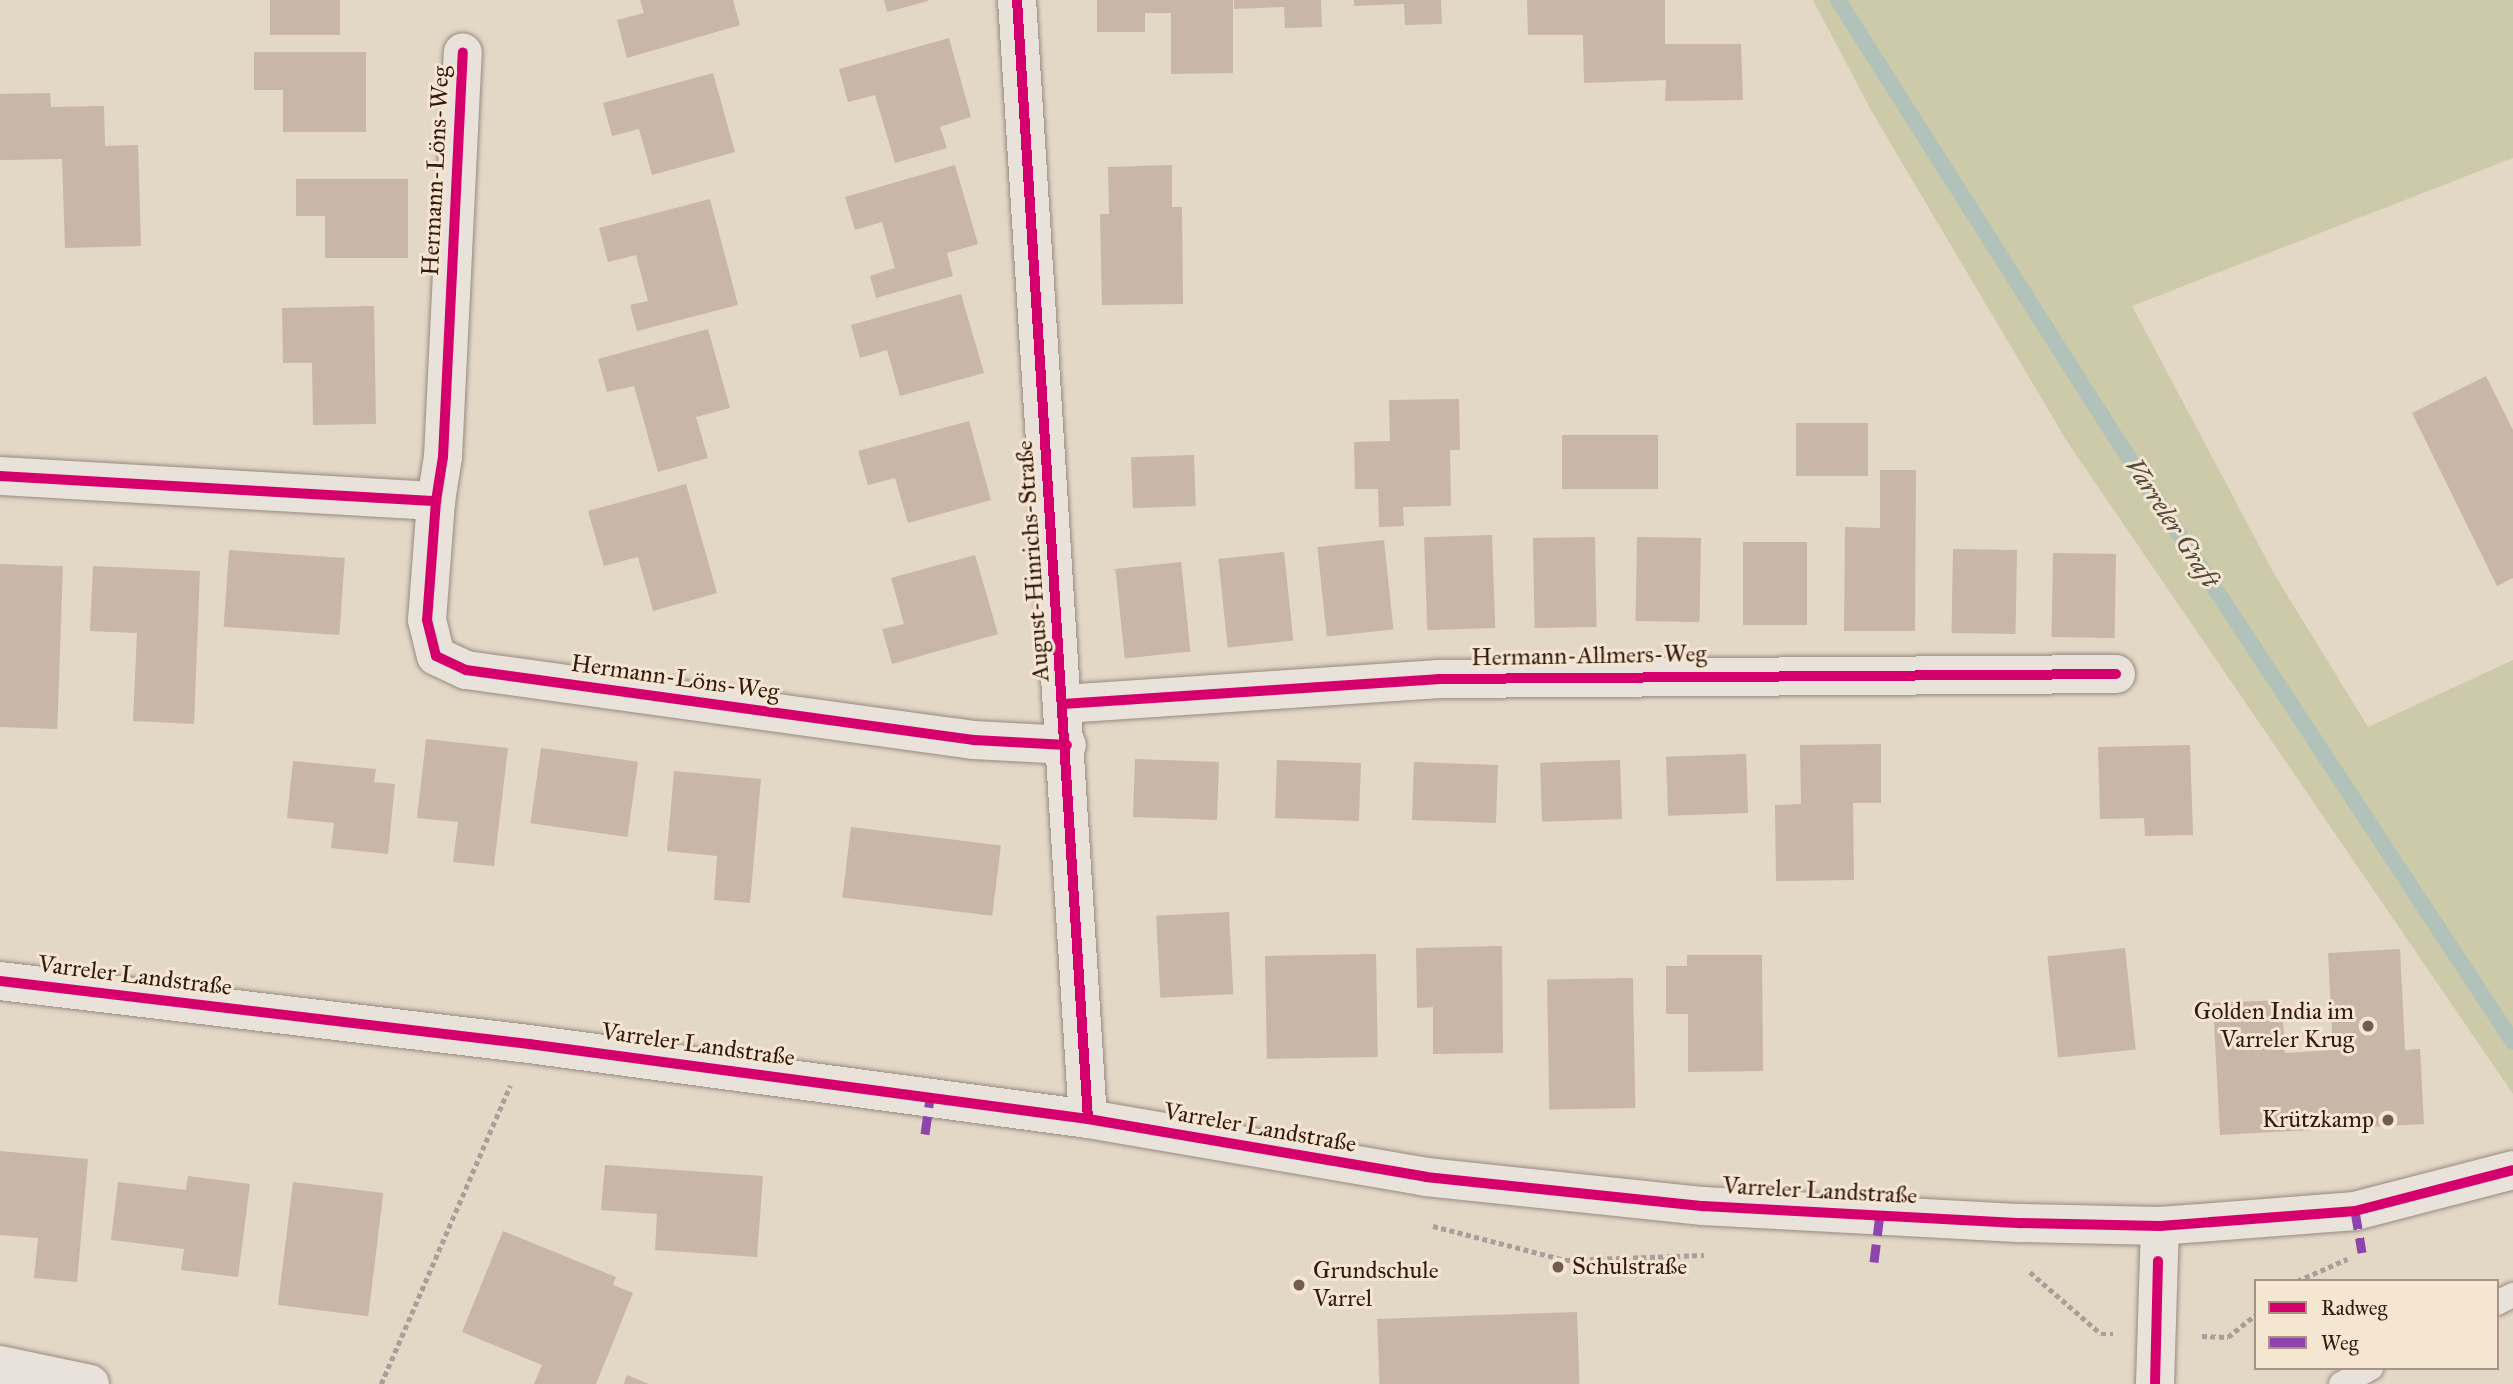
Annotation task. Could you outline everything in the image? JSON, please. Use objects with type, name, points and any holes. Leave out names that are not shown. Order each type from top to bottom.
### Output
[{"type":"street","name":"August-Hinrichs-Straße","points":[[1017,0],[1067,746],[1088,1119]]},
{"type":"street","name":"Hermann-Löns-Weg","points":[[463,52],[443,457],[436,501],[427,620],[436,656],[466,670],[974,740],[1067,746]]},
{"type":"street","points":[[0,476],[436,501]]},
{"type":"street","name":"Hermann-Allmers-Weg","points":[[1064,704],[1439,679],[2116,674]]},
{"type":"street","name":"Varreler Landstraße","points":[[0,981],[529,1044],[1088,1119],[1301,1157],[1541,1192],[1703,1206],[2160,1226],[2355,1211],[2513,1170]]},
{"type":"street","points":[[2155,1384],[2160,1226]]},
{"type":"street","points":[[0,1365],[90,1384]]},
{"type":"lane","points":[[2341,1384],[2367,1370]]},
{"type":"path","points":[[381,1384],[529,1044]]},
{"type":"path","points":[[2302,1279],[2351,1257]]},
{"type":"path","points":[[2022,1272],[2036,1272],[2101,1334],[2228,1337],[2254,1316]]},
{"type":"shaded area","points":[[1813,0],[2513,0],[2513,158],[2132,306],[2273,572],[2368,727],[2513,660],[2513,1094],[2068,443],[1872,112]]},
{"type":"building","points":[[270,0],[340,0],[340,35],[270,35]]},
{"type":"building","points":[[640,0],[733,0],[740,25],[627,58],[617,20],[644,13]]},
{"type":"building","points":[[884,0],[928,0],[928,1],[887,12]]},
{"type":"building","points":[[1097,0],[1233,0],[1233,73],[1171,74],[1171,13],[1145,13],[1145,32],[1097,32]]},
{"type":"building","points":[[1234,0],[1321,0],[1322,27],[1285,28],[1284,7],[1234,9]]},
{"type":"building","points":[[1354,0],[1441,0],[1442,24],[1405,25],[1404,4],[1354,6]]},
{"type":"building","points":[[1527,0],[1665,0],[1665,44],[1741,44],[1743,100],[1665,101],[1666,80],[1584,83],[1583,35],[1528,35]]},
{"type":"building","points":[[949,38],[971,117],[940,127],[947,148],[895,163],[875,95],[848,102],[839,69]]},
{"type":"building","points":[[254,52],[366,52],[366,132],[283,132],[283,90],[254,90]]},
{"type":"building","points":[[713,73],[735,152],[652,175],[639,129],[612,136],[603,103]]},
{"type":"building","points":[[50,93],[51,107],[104,106],[105,146],[138,145],[141,246],[65,248],[62,159],[0,160],[0,94]]},
{"type":"building","points":[[955,165],[978,244],[947,253],[953,276],[876,298],[870,276],[895,268],[882,222],[855,230],[845,197]]},
{"type":"building","points":[[1172,165],[1172,207],[1182,207],[1183,304],[1102,305],[1100,214],[1109,214],[1108,167]]},
{"type":"building","points":[[296,179],[408,179],[408,258],[325,258],[325,216],[296,216]]},
{"type":"building","points":[[710,199],[738,305],[637,331],[630,305],[648,301],[636,255],[608,262],[599,228]]},
{"type":"building","points":[[961,294],[984,373],[900,396],[887,350],[860,358],[851,325]]},
{"type":"building","points":[[374,306],[376,424],[313,425],[312,363],[283,363],[282,308]]},
{"type":"building","points":[[708,329],[730,408],[696,417],[708,458],[658,472],[634,386],[607,392],[598,359]]},
{"type":"building","points":[[2486,376],[2513,430],[2513,578],[2497,586],[2412,413]]},
{"type":"building","points":[[1459,399],[1460,450],[1450,450],[1451,506],[1403,507],[1404,526],[1379,527],[1378,489],[1355,489],[1354,442],[1390,441],[1389,400]]},
{"type":"building","points":[[969,421],[991,500],[908,523],[895,478],[868,485],[858,451]]},
{"type":"building","points":[[1796,423],[1868,423],[1868,476],[1796,476]]},
{"type":"building","points":[[1562,435],[1658,435],[1658,489],[1562,489]]},
{"type":"building","points":[[1194,455],[1196,506],[1133,508],[1131,457]]},
{"type":"building","points":[[1880,470],[1916,470],[1915,631],[1844,631],[1845,527],[1880,528]]},
{"type":"building","points":[[686,484],[717,593],[653,611],[638,557],[604,566],[588,511]]},
{"type":"building","points":[[1492,535],[1495,628],[1427,630],[1424,537]]},
{"type":"building","points":[[1595,537],[1597,627],[1535,628],[1533,538]]},
{"type":"building","points":[[1637,537],[1701,538],[1700,622],[1636,621]]},
{"type":"building","points":[[1384,540],[1393,630],[1327,637],[1317,547]]},
{"type":"building","points":[[1743,542],[1807,542],[1807,625],[1743,625]]},
{"type":"building","points":[[1953,549],[2017,550],[2016,634],[1952,633]]},
{"type":"building","points":[[229,550],[345,558],[339,635],[224,627]]},
{"type":"building","points":[[1284,552],[1293,641],[1228,647],[1218,559]]},
{"type":"building","points":[[2053,553],[2116,554],[2115,638],[2052,637]]},
{"type":"building","points":[[975,555],[998,634],[892,664],[882,629],[904,624],[891,578]]},
{"type":"building","points":[[1181,562],[1190,652],[1125,658],[1115,569]]},
{"type":"building","points":[[0,564],[63,566],[57,729],[0,727]]},
{"type":"building","points":[[93,566],[200,571],[194,724],[133,721],[137,633],[90,631]]},
{"type":"building","points":[[426,739],[508,748],[494,866],[453,862],[458,822],[417,818]]},
{"type":"building","points":[[1881,744],[1881,803],[1853,803],[1854,880],[1776,881],[1775,805],[1801,804],[1800,745]]},
{"type":"building","points":[[2190,745],[2193,835],[2145,836],[2144,818],[2100,819],[2098,747]]},
{"type":"building","points":[[541,748],[638,762],[627,837],[530,823]]},
{"type":"building","points":[[1746,754],[1748,813],[1668,816],[1666,757]]},
{"type":"building","points":[[1135,759],[1219,762],[1217,820],[1133,817]]},
{"type":"building","points":[[1277,760],[1361,763],[1359,821],[1275,818]]},
{"type":"building","points":[[1620,760],[1622,819],[1542,822],[1540,763]]},
{"type":"building","points":[[293,761],[376,769],[374,782],[395,784],[388,854],[331,848],[334,823],[287,818]]},
{"type":"building","points":[[1414,762],[1498,765],[1496,823],[1412,820]]},
{"type":"building","points":[[674,771],[761,779],[750,903],[714,900],[717,856],[667,851]]},
{"type":"building","points":[[851,827],[1001,845],[992,916],[842,897]]},
{"type":"building","points":[[1229,912],[1233,994],[1160,998],[1156,916]]},
{"type":"building","points":[[1502,946],[1503,1053],[1433,1054],[1433,1007],[1417,1008],[1416,948]]},
{"type":"building","points":[[2125,948],[2136,1049],[2058,1058],[2047,956]]},
{"type":"building","name":"Golden India im Varreler Krug","points":[[2400,949],[2405,1050],[2420,1049],[2424,1124],[2220,1135],[2213,1003],[2282,1000],[2285,1053],[2333,1050],[2328,953]]},
{"type":"building","points":[[1376,954],[1378,1057],[1267,1059],[1265,956]]},
{"type":"building","points":[[1687,955],[1762,955],[1763,1071],[1688,1072],[1688,1014],[1666,1014],[1666,966],[1687,966]]},
{"type":"building","points":[[1633,978],[1635,1108],[1549,1109],[1547,980]]},
{"type":"building","points":[[0,1151],[88,1159],[77,1282],[34,1278],[38,1238],[0,1235]]},
{"type":"building","points":[[605,1165],[763,1176],[757,1257],[655,1250],[657,1214],[601,1210]]},
{"type":"building","points":[[188,1176],[250,1184],[238,1277],[181,1270],[184,1249],[111,1240],[118,1182],[186,1190]]},
{"type":"building","points":[[293,1182],[383,1193],[368,1316],[278,1305]]},
{"type":"building","points":[[503,1231],[616,1277],[613,1285],[633,1293],[596,1384],[534,1384],[542,1365],[462,1332]]},
{"type":"building","name":"Grundschule Varrel","points":[[1577,1312],[1580,1384],[1379,1384],[1377,1319]]},
{"type":"building","points":[[627,1375],[649,1384],[624,1384]]},
{"type":"waterway","name":"Varreler Graft","points":[[1838,0],[2114,435],[2513,1042]]},
{"type":"marked path","points":[[925,1134],[930,1098]]},
{"type":"marked path","points":[[2355,1211],[2362,1252]]},
{"type":"marked path","points":[[1874,1262],[1880,1214]]},
{"type":"cycle path","points":[[1017,0],[1088,1119]]},
{"type":"cycle path","points":[[436,501],[443,457],[463,52]]},
{"type":"cycle path","points":[[0,476],[436,501],[427,620],[436,656],[466,670],[974,740],[1067,745]]},
{"type":"cycle path","points":[[1064,704],[1439,679],[2116,674]]},
{"type":"cycle path","points":[[0,981],[529,1044],[1088,1119],[1426,1177],[1703,1206],[2022,1223],[2160,1226],[2355,1211],[2513,1170]]},
{"type":"cycle path","points":[[2155,1384],[2158,1261]]},
{"type":"place","name":"Golden India im Varreler Krug","points":[[2368,1026]]},
{"type":"place","name":"Krützkamp","points":[[2388,1120]]},
{"type":"place","name":"Schulstraße","points":[[1558,1267]]},
{"type":"place","name":"Grundschule Varrel","points":[[1299,1285]]}]
